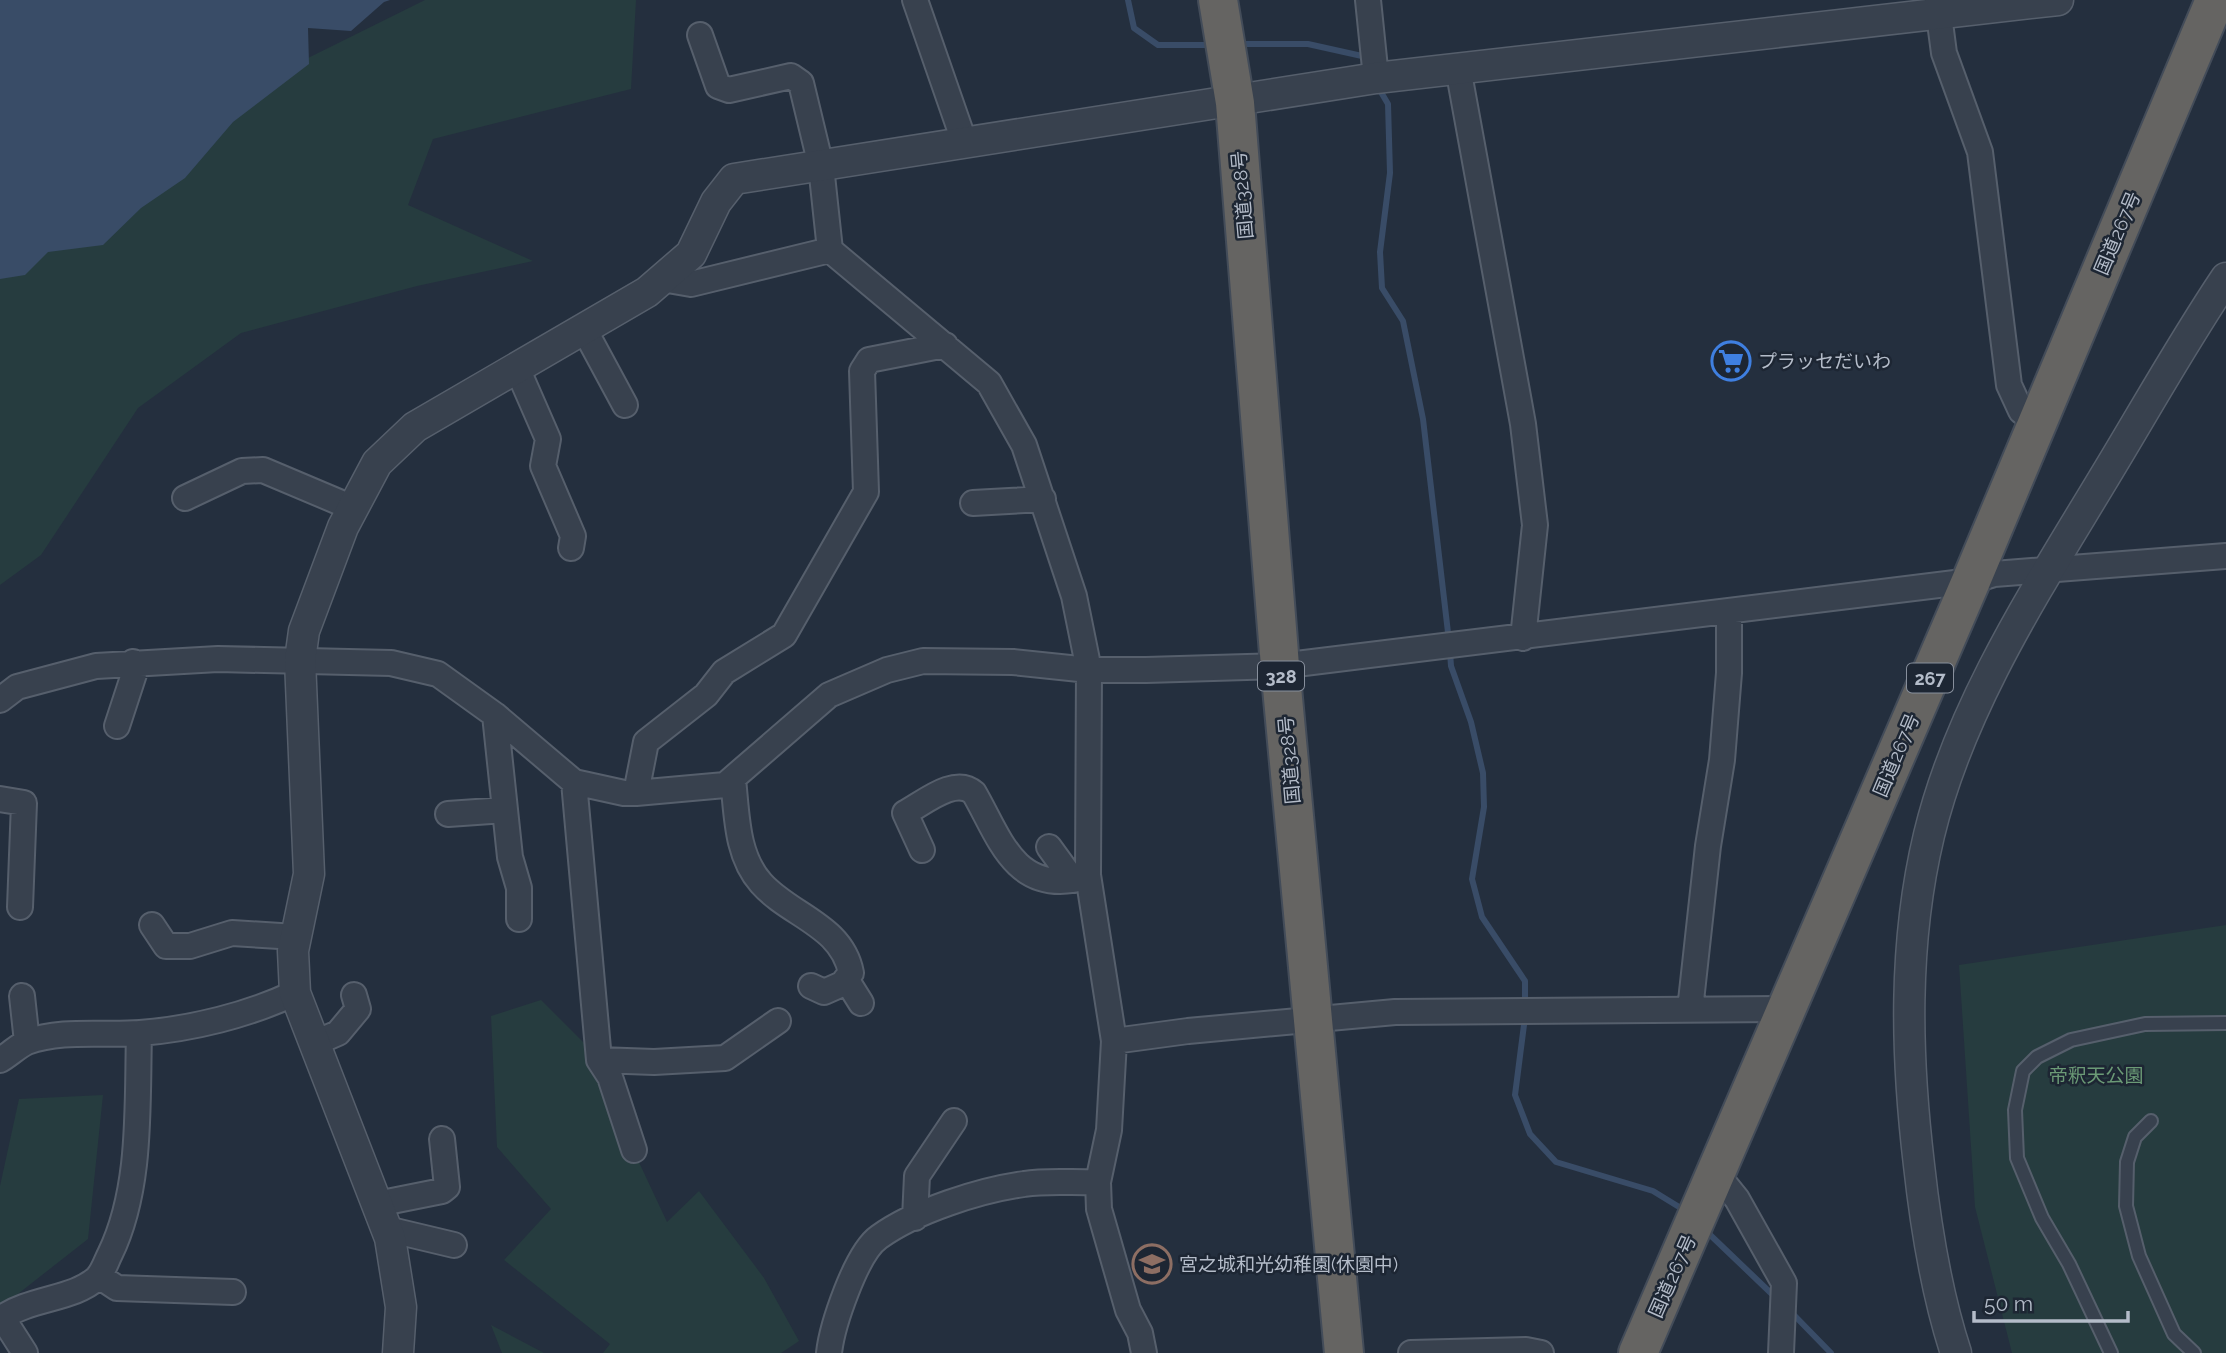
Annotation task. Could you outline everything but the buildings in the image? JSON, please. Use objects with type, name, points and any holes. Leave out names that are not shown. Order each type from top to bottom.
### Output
[{"type":"highway","name":"国道328号","points":[[1218,0],[1235,103],[1280,666],[1344,1353]]},
{"type":"highway","name":"国道267号","points":[[1638,1353],[1971,582],[2215,0]]},
{"type":"street","points":[[915,0],[965,144]]},
{"type":"street","points":[[1368,0],[1376,78]]},
{"type":"street","points":[[398,1353],[401,1307],[382,1217],[295,993],[293,951],[309,874],[300,660],[304,631],[353,508],[377,463],[415,427],[647,292],[691,254],[716,202],[734,179],[1235,103],[1376,78],[1937,8],[2058,0]]},
{"type":"street","points":[[1937,8],[1944,53],[1980,152],[2009,385],[2021,411],[2037,423]]},
{"type":"street","points":[[700,34],[718,86],[729,90],[791,76],[801,83],[821,166],[830,250],[989,383],[1024,445],[1043,499],[1074,596],[1089,670],[1081,878],[1114,1041],[1109,1130],[1098,1182],[1099,1209],[1128,1310],[1140,1333],[1144,1353]]},
{"type":"street","points":[[1458,68],[1520,412],[1533,513],[1523,638]]},
{"type":"street","points":[[662,279],[691,284],[830,250]]},
{"type":"street","points":[[1956,1353],[1926,1227],[1911,1098],[1908,993],[1911,938],[1929,834],[1959,745],[1982,692],[2049,569],[2226,278]]},
{"type":"street","points":[[584,329],[625,405]]},
{"type":"street","points":[[636,793],[646,742],[706,695],[724,672],[784,635],[866,492],[862,371],[869,360],[945,345]]},
{"type":"street","points":[[517,368],[548,439],[543,466],[573,536],[571,548]]},
{"type":"street","points":[[184,498],[243,471],[263,470],[353,508]]},
{"type":"street","points":[[973,503],[1043,499]]},
{"type":"street","points":[[0,700],[17,687],[96,666],[133,662],[300,660],[391,663],[438,674],[495,715],[574,782],[636,793],[725,785],[829,695],[887,670],[923,662],[1013,662],[1089,670],[1280,666],[1971,582],[1994,574],[2226,555]]},
{"type":"street","points":[[1690,1010],[1708,846],[1722,760],[1729,673],[1729,612]]},
{"type":"street","points":[[117,726],[134,674],[133,662]]},
{"type":"street","points":[[495,715],[510,857],[519,888],[519,919]]},
{"type":"street","points":[[733,779],[741,850],[761,883],[835,939],[848,957],[851,973],[846,979],[824,992],[811,986]]},
{"type":"street","points":[[574,782],[599,1060],[610,1077],[634,1150]]},
{"type":"street","points":[[922,850],[901,805],[953,786],[968,787],[1019,869],[1036,878],[1055,883],[1081,878]]},
{"type":"street","points":[[0,799],[24,803],[20,907]]},
{"type":"street","points":[[448,814],[505,810]]},
{"type":"street","points":[[1049,847],[1081,878]]},
{"type":"street","points":[[152,925],[166,946],[190,946],[232,933],[296,937]]},
{"type":"street","points":[[846,979],[861,1003]]},
{"type":"street","points":[[0,1060],[27,1042],[79,1034],[139,1033],[200,1023],[270,1004],[295,993]]},
{"type":"street","points":[[315,1043],[338,1033],[358,1009],[354,995]]},
{"type":"street","points":[[22,996],[27,1042]]},
{"type":"street","points":[[1114,1041],[1395,1012],[1787,1009]]},
{"type":"street","points":[[599,1060],[654,1062],[725,1058],[778,1021]]},
{"type":"street","points":[[32,1351],[1,1318],[18,1306],[81,1289],[99,1276],[119,1236],[134,1162],[139,1033]]},
{"type":"street","points":[[915,1218],[917,1176],[954,1121]]},
{"type":"street","points":[[382,1217],[447,1187],[442,1139]]},
{"type":"street","points":[[1716,1173],[1737,1199],[1784,1283],[1781,1353]]},
{"type":"street","points":[[829,1353],[831,1332],[864,1255],[877,1238],[915,1218],[973,1195],[1025,1184],[1098,1182]]},
{"type":"street","points":[[382,1217],[454,1245]]},
{"type":"street","points":[[99,1276],[117,1288],[233,1292]]},
{"type":"street","points":[[1410,1353],[1513,1350],[1541,1353]]},
{"type":"lane","points":[[2111,1353],[2069,1264],[2042,1218],[2017,1158],[2015,1110],[2023,1071],[2036,1057],[2071,1040],[2145,1024],[2226,1023]]},
{"type":"lane","points":[[2151,1121],[2135,1137],[2127,1162],[2126,1206],[2139,1256],[2174,1334],[2194,1353]]},
{"type":"green space","points":[[425,0],[636,0],[631,89],[433,139],[408,205],[533,261],[417,286],[241,333],[138,408],[41,555],[0,585],[0,215],[163,130]]},
{"type":"green space","name":"帝釈天公園","points":[[2226,925],[2226,1353],[2012,1353],[1975,1207],[1959,965]]},
{"type":"green space","points":[[541,1000],[610,1069],[629,1141],[667,1222],[699,1191],[764,1278],[799,1341],[781,1353],[603,1353],[610,1344],[504,1260],[551,1209],[497,1147],[491,1016]]},
{"type":"green space","points":[[103,1095],[88,1239],[0,1308],[0,1186],[19,1099]]},
{"type":"green space","points":[[491,1325],[544,1353],[502,1353]]},
{"type":"water","points":[[0,0],[390,0],[384,2],[351,31],[308,28],[309,64],[233,122],[185,178],[141,208],[103,245],[48,252],[25,275],[0,279]]},
{"type":"waterway","points":[[1128,0],[1134,28],[1158,45],[1212,45]]},
{"type":"waterway","points":[[1237,44],[1308,44],[1362,56],[1365,62]]},
{"type":"waterway","points":[[1378,87],[1388,104],[1390,173],[1380,252],[1382,288],[1403,321],[1423,419],[1449,641]]},
{"type":"waterway","points":[[1450,652],[1451,666],[1471,722],[1483,773],[1484,807],[1472,879],[1482,917],[1525,981],[1525,1006]]},
{"type":"waterway","points":[[1525,1017],[1515,1095],[1530,1134],[1556,1162],[1653,1191],[1684,1210]]},
{"type":"waterway","points":[[1705,1230],[1775,1297]]},
{"type":"waterway","points":[[1791,1312],[1831,1353]]},
{"type":"place","name":"プラッセだいわ","points":[[1731,361]]},
{"type":"place","name":"宮之城和光幼稚園(休園中)","points":[[1152,1264]]}]
